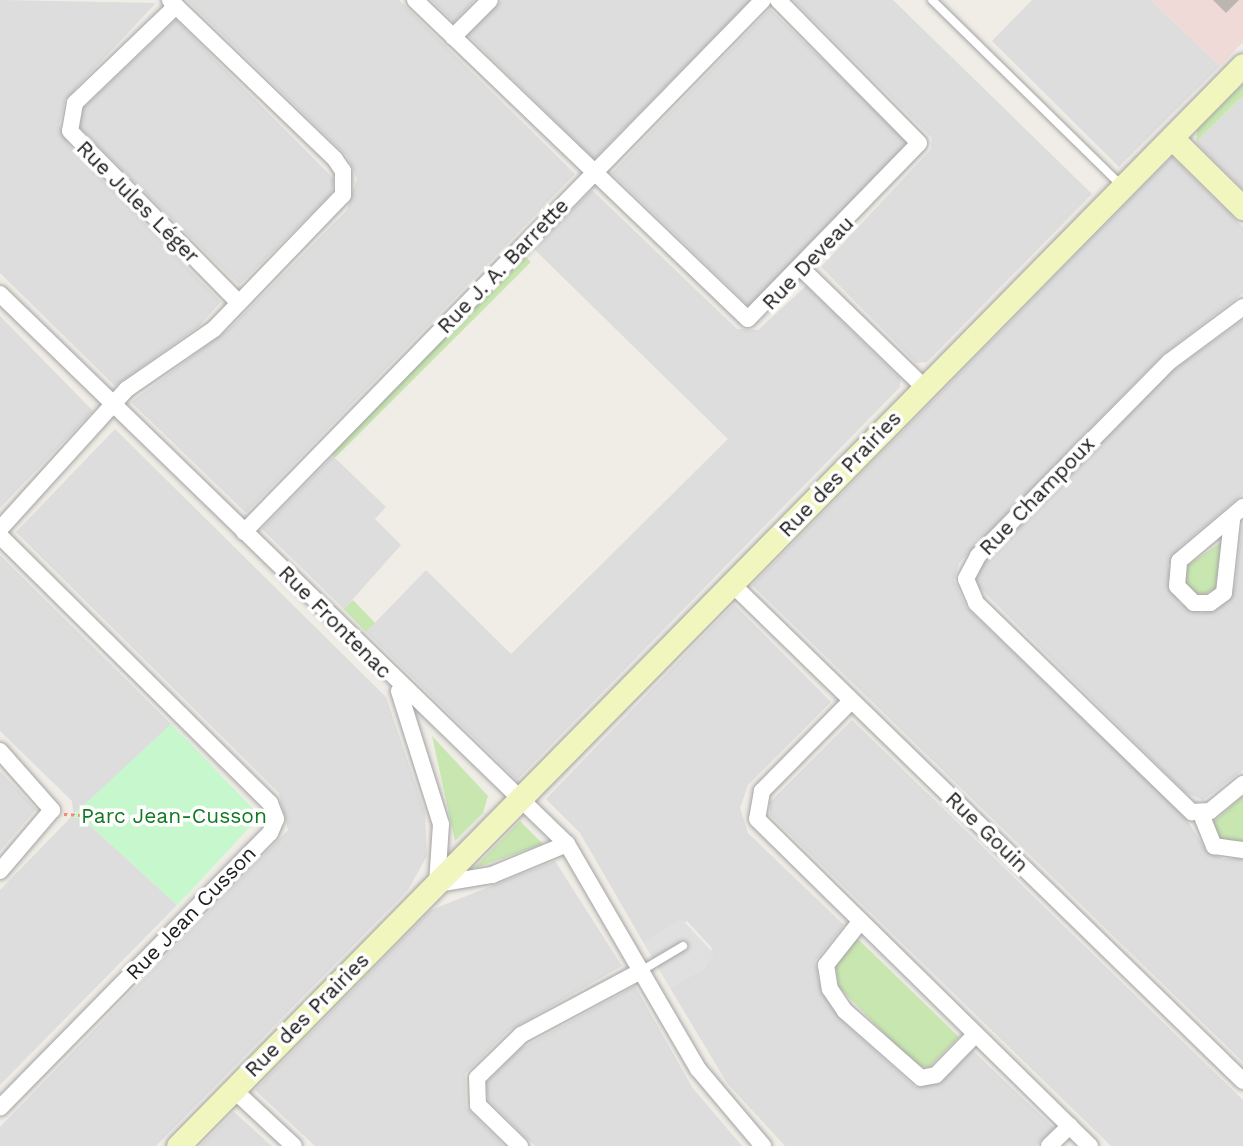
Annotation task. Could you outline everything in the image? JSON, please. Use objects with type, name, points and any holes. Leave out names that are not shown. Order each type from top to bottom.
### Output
[{"type":"main road","name":"Rue des Prairies","points":[[178,1146],[1243,65]]},
{"type":"main road","points":[[1172,138],[1243,208]]},
{"type":"street","name":"Rue Deveau","points":[[415,0],[743,317],[757,316],[919,143],[778,0]]},
{"type":"street","points":[[453,37],[489,0]]},
{"type":"street","name":"Rue J. A. Barrette","points":[[244,532],[764,0]]},
{"type":"street","points":[[0,529],[141,376],[201,340],[339,203],[344,176],[335,159],[173,3]]},
{"type":"street","name":"Rue Jules Léger","points":[[173,3],[75,103],[70,131],[239,303]]},
{"type":"street","points":[[803,269],[925,388]]},
{"type":"street","name":"Rue Frontenac","points":[[0,294],[391,678],[518,800],[568,844],[708,1084],[763,1146]]},
{"type":"street","name":"Rue Champoux","points":[[1201,814],[1182,803],[976,603],[966,579],[978,556],[1169,362],[1243,307]]},
{"type":"street","points":[[1232,520],[1224,593],[1210,603],[1194,603],[1177,586],[1179,561],[1232,520],[1243,507]]},
{"type":"street","name":"Rue Jean Cusson","points":[[0,536],[270,803],[276,819],[270,833],[0,1108]]},
{"type":"street","name":"Rue Gouin","points":[[732,584],[1243,1080]]},
{"type":"street","points":[[391,678],[414,723],[440,824],[437,884],[492,875],[568,844]]},
{"type":"street","points":[[851,701],[762,790],[756,814],[860,922],[1090,1146]]},
{"type":"street","points":[[0,751],[52,810],[0,871]]},
{"type":"street","points":[[1243,784],[1201,814],[1214,846],[1243,850]]},
{"type":"street","points":[[860,922],[827,965],[830,989],[845,1011],[921,1078],[939,1072],[975,1035]]},
{"type":"street","points":[[520,1146],[478,1105],[477,1079],[521,1035],[641,971]]},
{"type":"street","points":[[233,1089],[294,1146]]},
{"type":"street","points":[[1049,1146],[1070,1126]]},
{"type":"lane","points":[[932,0],[1122,186]]},
{"type":"lane","points":[[641,971],[683,946]]},
{"type":"shaded area","points":[[0,0],[156,3],[65,100],[59,125],[70,147],[221,302],[199,326],[115,386],[0,273]]},
{"type":"shaded area","points":[[187,0],[399,0],[575,174],[246,513],[131,402],[229,329],[347,210],[357,179],[347,156]]},
{"type":"shaded area","points":[[431,0],[475,0],[454,22]]},
{"type":"shaded area","points":[[502,0],[751,0],[594,159],[468,35]]},
{"type":"shaded area","points":[[793,0],[893,0],[1092,194],[927,362],[916,363],[821,267],[931,149],[932,138]]},
{"type":"shaded area","points":[[1032,0],[1151,0],[1220,66],[1119,167],[992,41]]},
{"type":"shaded area","points":[[1151,0],[1243,0],[1243,42],[1220,66]]},
{"type":"shaded area","points":[[770,9],[908,142],[750,306],[612,173]]},
{"type":"shaded area","points":[[176,20],[334,179],[331,194],[239,285],[78,126],[81,110]]},
{"type":"shaded area","points":[[1243,96],[1243,189],[1196,142]]},
{"type":"shaded area","points":[[1172,157],[1243,227],[1243,293],[1162,355],[959,563],[954,580],[966,607],[1185,817],[1206,850],[1223,859],[1243,858],[1243,1062],[752,585]]},
{"type":"shaded area","points":[[592,190],[737,329],[758,330],[806,286],[900,378],[900,387],[517,780],[366,632],[426,570],[511,654],[728,439],[534,249]]},
{"type":"shaded area","points":[[0,316],[93,411],[0,508]]},
{"type":"shaded area","points":[[1243,320],[1243,494],[1179,548],[1168,565],[1179,603],[1201,613],[1219,608],[1235,586],[1243,521],[1243,770],[1203,800],[1186,793],[974,582],[977,570],[1171,372]]},
{"type":"shaded area","points":[[115,429],[386,697],[425,812],[427,856],[408,890],[156,1146],[0,1146],[0,1127],[288,830],[279,793],[16,532]]},
{"type":"shaded area","points":[[333,456],[386,507],[375,519],[401,545],[344,609],[262,529]]},
{"type":"shaded area","points":[[0,555],[171,724],[81,813],[73,812],[72,801],[0,731]]},
{"type":"shaded area","points":[[734,604],[831,702],[748,785],[740,808],[748,833],[844,925],[815,961],[821,991],[842,1021],[915,1087],[940,1083],[972,1050],[1054,1128],[1036,1146],[785,1146],[727,1083],[670,988],[704,968],[712,948],[687,921],[643,942],[580,833],[546,799]]},
{"type":"shaded area","points":[[852,720],[1243,1100],[1243,1146],[1111,1146],[770,815],[770,802]]},
{"type":"shaded area","points":[[0,771],[36,809],[0,851]]},
{"type":"shaded area","points":[[71,817],[82,818],[177,905],[0,1085],[0,890]]},
{"type":"shaded area","points":[[555,861],[622,966],[508,1031],[465,1074],[466,1107],[504,1146],[315,1146],[255,1090],[431,910]]},
{"type":"shaded area","points":[[682,919],[714,954],[704,968],[670,988],[643,942]]},
{"type":"shaded area","points":[[635,986],[692,1087],[742,1146],[535,1146],[488,1100],[486,1083],[520,1049]]},
{"type":"shaded area","points":[[234,1112],[272,1146],[200,1146]]},
{"type":"green space","points":[[1243,84],[1243,96],[1196,142],[1197,130]]},
{"type":"green space","points":[[526,257],[531,262],[335,458],[330,453]]},
{"type":"green space","points":[[1223,541],[1218,587],[1199,597],[1186,587],[1184,568]]},
{"type":"green space","points":[[353,600],[375,623],[366,632],[344,609]]},
{"type":"green space","name":"Parc Jean-Cusson","points":[[171,724],[181,735],[191,726],[182,735],[260,816],[187,895],[198,906],[186,895],[177,905],[82,818],[71,817]]},
{"type":"green space","points":[[432,736],[488,796],[483,813],[455,841]]},
{"type":"green space","points":[[1243,796],[1243,842],[1219,841],[1212,823]]},
{"type":"green space","points":[[520,821],[543,844],[475,868],[475,867]]},
{"type":"green space","points":[[857,938],[959,1037],[929,1067],[916,1066],[839,987],[835,962]]},
{"type":"building","points":[[1213,0],[1239,0],[1226,13]]}]
